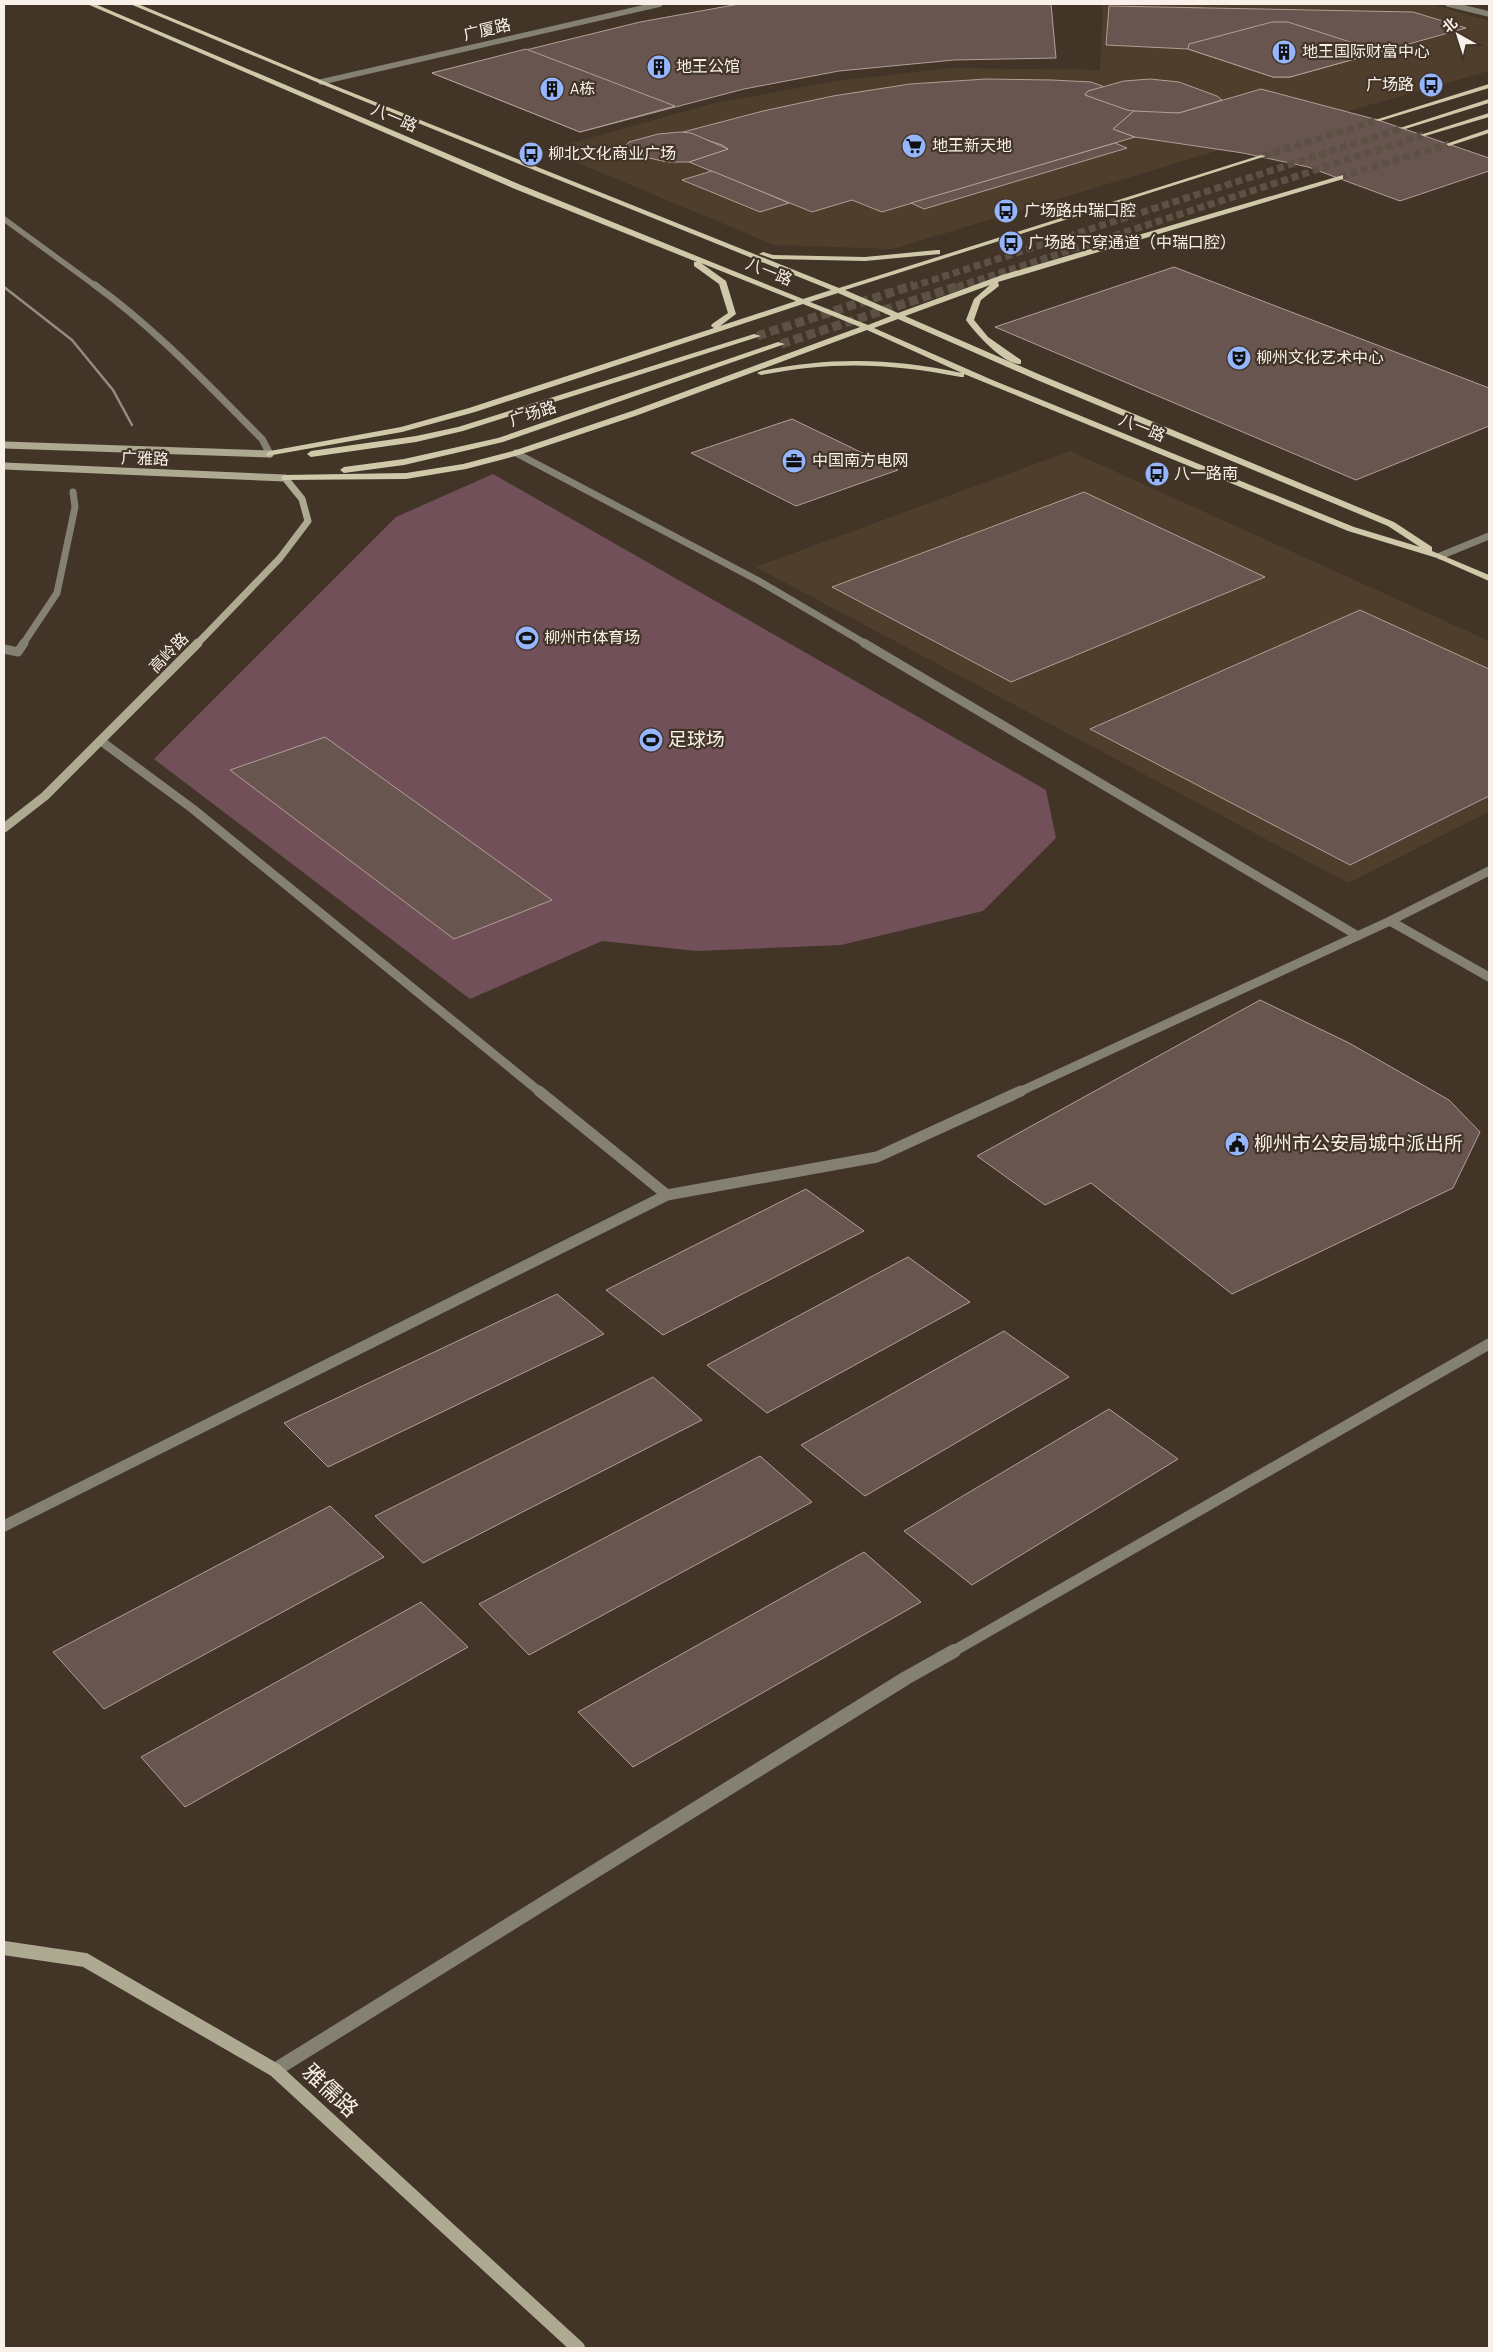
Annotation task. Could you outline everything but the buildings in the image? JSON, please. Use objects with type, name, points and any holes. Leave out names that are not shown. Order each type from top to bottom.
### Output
[{"type":"main road","name":"八一路","points":[[90,4],[518,188],[866,327],[987,381],[1350,529],[1440,556],[1489,578]]},
{"type":"main road","name":"八一路","points":[[133,4],[321,82],[901,316],[1040,378],[1391,524],[1440,556]]},
{"type":"main road","points":[[1378,120],[1489,86]]},
{"type":"main road","points":[[1403,128],[1489,101]]},
{"type":"main road","points":[[1423,135],[1489,115]]},
{"type":"main road","points":[[1449,144],[1489,131]]},
{"type":"main road","points":[[270,454],[402,429],[472,410],[967,248],[1263,156]]},
{"type":"main road","points":[[285,478],[406,476],[463,467],[516,453],[635,413],[1005,277],[1340,177]]},
{"type":"main road","points":[[713,240],[773,257],[826,259],[865,259],[967,248]]},
{"type":"main road","points":[[683,253],[723,283],[732,314],[703,335]]},
{"type":"main road","points":[[1005,277],[978,299],[970,320],[988,341],[1040,378]]},
{"type":"main road","name":"广场路","points":[[270,454],[321,454],[416,439],[460,429],[757,336]]},
{"type":"main road","name":"广场路","points":[[285,478],[404,462],[500,440],[781,344]]},
{"type":"main road","points":[[714,383],[819,362],[848,361],[910,364],[987,381]]},
{"type":"street","name":"广厦路","points":[[321,82],[660,4]]},
{"type":"street","points":[[1448,4],[1489,14]]},
{"type":"street","points":[[4,219],[129,310],[161,338],[262,439],[270,454]]},
{"type":"street","name":"广雅路","points":[[4,445],[270,454]]},
{"type":"street","points":[[516,453],[759,580],[1358,936]]},
{"type":"street","name":"广雅路","points":[[4,466],[285,478]]},
{"type":"street","name":"高岭路","points":[[4,828],[45,796],[280,558],[308,521],[302,499],[285,478]]},
{"type":"street","points":[[4,649],[18,652],[57,593],[75,507],[73,492]]},
{"type":"street","points":[[1440,556],[1489,536]]},
{"type":"street","points":[[100,741],[194,809],[666,1194]]},
{"type":"street","points":[[4,1526],[666,1194],[878,1157],[1358,936],[1489,871]]},
{"type":"street","points":[[1390,921],[1489,977]]},
{"type":"street","points":[[275,2070],[906,1678],[1489,1344]]},
{"type":"street","name":"雅儒路","points":[[4,1948],[85,1960],[275,2070],[578,2348]]},
{"type":"shaded area","points":[[1103,4],[1434,5],[1489,21],[1489,71],[1348,111],[893,249],[774,245],[547,150],[711,104],[836,81],[951,68],[1100,70]]},
{"type":"shaded area","points":[[1070,451],[1489,641],[1489,812],[1348,883],[756,567]]},
{"type":"shaded area","name":"柳州市体育场","points":[[493,474],[1046,790],[1056,838],[983,911],[841,945],[697,951],[602,941],[470,999],[154,759],[396,517]]},
{"type":"tunnel","points":[[1263,156],[1378,120]]},
{"type":"tunnel","points":[[911,287],[1403,128]]},
{"type":"tunnel","points":[[957,287],[1423,135]]},
{"type":"tunnel","points":[[1340,177],[1449,144]]},
{"type":"tunnel","points":[[757,336],[914,285]]},
{"type":"tunnel","points":[[781,344],[961,285]]},
{"type":"railway","points":[[4,287],[72,340],[113,390],[132,425]]},
{"type":"place","name":"地王国际财富中心","points":[[1284,52]]},
{"type":"place","name":"地王公馆","points":[[659,67]]},
{"type":"place","name":"广场路","points":[[1431,85]]},
{"type":"place","name":"A栋","points":[[552,89]]},
{"type":"place","name":"地王新天地","points":[[914,146]]},
{"type":"place","name":"柳北文化商业广场","points":[[531,154]]},
{"type":"place","name":"广场路中瑞口腔","points":[[1006,211]]},
{"type":"place","name":"广场路下穿通道（中瑞口腔）","points":[[1011,243]]},
{"type":"place","name":"柳州文化艺术中心","points":[[1239,358]]},
{"type":"place","name":"中国南方电网","points":[[794,461]]},
{"type":"place","name":"八一路南","points":[[1157,474]]},
{"type":"place","name":"柳州市体育场","points":[[527,638]]},
{"type":"place","name":"足球场","points":[[651,740]]},
{"type":"place","name":"柳州市公安局城中派出所","points":[[1237,1144]]}]
